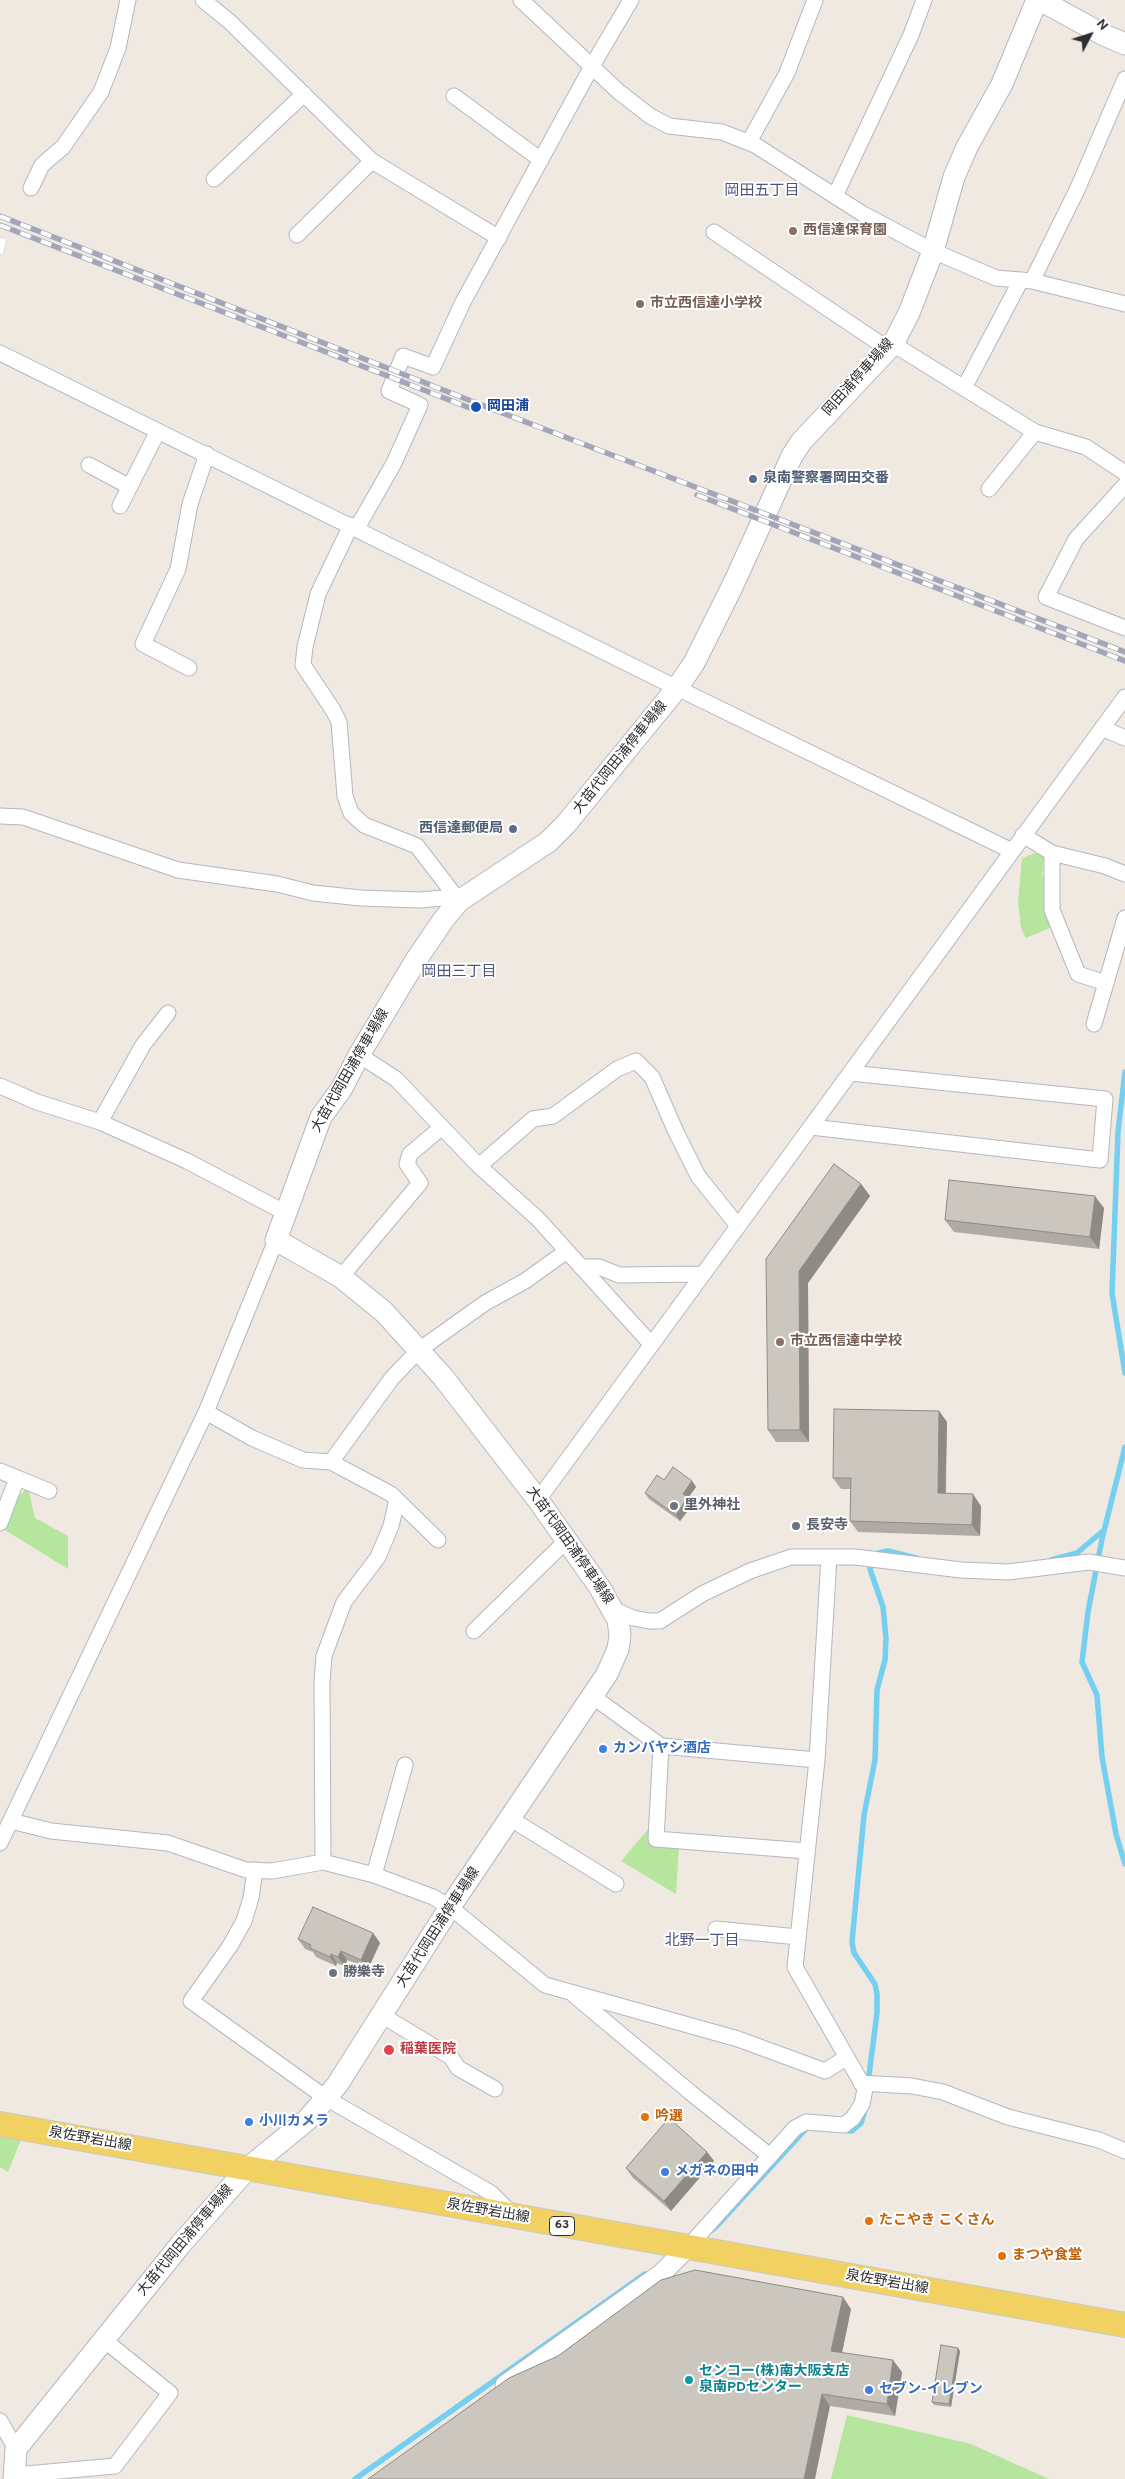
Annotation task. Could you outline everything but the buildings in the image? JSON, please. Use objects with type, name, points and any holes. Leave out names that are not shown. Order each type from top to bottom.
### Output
[{"type":"main road","points":[[1038,0],[1104,36],[1125,44]]},
{"type":"main road","name":"岡田浦停車場線","points":[[677,688],[694,663],[732,587],[792,456],[801,442],[890,346],[909,313],[933,251],[954,177],[966,147],[1002,84],[1038,0]]},
{"type":"main road","name":"大苗代岡田浦停車場線","points":[[16,2449],[181,2244],[247,2169],[307,2120],[338,2085],[450,1907],[592,1696],[606,1674],[618,1649],[620,1635],[618,1620],[612,1609],[538,1500],[443,1377],[384,1312],[341,1277],[276,1240],[321,1117],[342,1088],[359,1055],[416,960],[457,899],[548,842],[566,824],[677,688]]},
{"type":"main road","name":"泉佐野岩出線","points":[[0,2124],[1125,2325]]},
{"type":"main road","points":[[15,2477],[16,2449]]},
{"type":"street","points":[[31,188],[42,165],[63,147],[102,92],[118,48],[128,0]]},
{"type":"street","points":[[203,0],[230,22],[372,161],[499,238]]},
{"type":"street","points":[[521,0],[592,66],[650,116],[669,126],[722,132],[749,142],[863,214],[933,251],[996,278],[1026,281],[1125,304]]},
{"type":"street","points":[[457,899],[417,846],[364,825],[351,813],[345,796],[338,722],[333,710],[303,665],[305,647],[318,594],[354,527],[394,463],[420,405],[389,391],[403,356],[433,367],[464,302],[592,66],[632,0]]},
{"type":"street","points":[[749,142],[787,73],[809,20],[815,0]]},
{"type":"street","points":[[836,196],[911,35],[924,0]]},
{"type":"street","points":[[964,388],[1077,190],[1125,79]]},
{"type":"street","points":[[214,179],[304,94]]},
{"type":"street","points":[[454,96],[541,160]]},
{"type":"street","points":[[297,235],[372,161]]},
{"type":"street","points":[[714,232],[890,346],[964,388],[1035,432],[1086,447],[1125,473]]},
{"type":"street","points":[[0,353],[677,688],[1012,851]]},
{"type":"street","points":[[120,506],[158,431]]},
{"type":"street","points":[[989,489],[1035,432]]},
{"type":"street","points":[[189,668],[143,644],[178,569],[190,504],[207,454]]},
{"type":"street","points":[[89,465],[130,486]]},
{"type":"street","points":[[1125,485],[1076,539],[1046,597],[1125,628]]},
{"type":"street","points":[[538,1500],[1125,697]]},
{"type":"street","points":[[1102,728],[1125,738]]},
{"type":"street","points":[[0,816],[22,817],[178,870],[277,884],[313,893],[361,898],[457,899]]},
{"type":"street","points":[[1023,835],[1052,853],[1105,866],[1125,874]]},
{"type":"street","points":[[1052,853],[1052,910],[1078,974],[1106,983]]},
{"type":"street","points":[[1094,1024],[1125,918]]},
{"type":"street","points":[[100,1122],[143,1045],[168,1013]]},
{"type":"street","points":[[359,1055],[396,1079],[478,1166],[538,1219],[652,1344]]},
{"type":"street","points":[[478,1166],[533,1119],[553,1116],[617,1069],[636,1061],[652,1077],[698,1176],[738,1226]]},
{"type":"street","points":[[810,1127],[1100,1160],[1105,1099],[850,1073]]},
{"type":"street","points":[[0,1086],[37,1102],[100,1122],[187,1161],[286,1213]]},
{"type":"street","points":[[341,1277],[420,1183],[407,1164],[410,1154],[442,1127]]},
{"type":"street","points":[[0,1843],[206,1412],[276,1240]]},
{"type":"street","points":[[331,1462],[392,1378],[419,1350],[470,1314],[525,1281],[567,1251]]},
{"type":"street","points":[[581,1267],[599,1268],[619,1275],[703,1274]]},
{"type":"street","points":[[206,1412],[252,1438],[303,1460],[331,1462],[391,1494],[438,1540]]},
{"type":"street","points":[[0,1471],[49,1492]]},
{"type":"street","points":[[0,1523],[17,1478]]},
{"type":"street","points":[[324,1862],[322,1682],[324,1656],[344,1602],[378,1557],[391,1526],[397,1500]]},
{"type":"street","points":[[474,1631],[566,1541]]},
{"type":"street","points":[[612,1609],[649,1622],[660,1621],[702,1594],[750,1571],[791,1557],[855,1557],[961,1570],[1008,1572],[1089,1562],[1125,1568]]},
{"type":"street","points":[[493,2393],[661,2274],[688,2248],[795,2128],[806,2122],[844,2125],[853,2118],[862,2104],[865,2089],[795,1967],[817,1760],[829,1557]]},
{"type":"street","points":[[592,1696],[661,1746],[817,1760]]},
{"type":"street","points":[[661,1746],[656,1839],[807,1851]]},
{"type":"street","points":[[374,1875],[405,1765]]},
{"type":"street","points":[[511,1819],[616,1884]]},
{"type":"street","points":[[11,1820],[52,1831],[168,1843],[246,1870],[272,1871],[324,1862],[374,1875],[433,1897],[450,1907],[545,1985],[738,2039],[825,2071],[846,2058]]},
{"type":"street","points":[[255,1870],[251,1898],[244,1922],[192,2002],[326,2098],[490,2193],[516,2217]]},
{"type":"street","points":[[716,1929],[798,1937]]},
{"type":"street","points":[[570,1992],[770,2156]]},
{"type":"street","points":[[383,2016],[451,2057],[458,2068],[495,2089]]},
{"type":"street","points":[[861,2083],[912,2086],[943,2092],[1008,2117],[1100,2140],[1125,2151]]},
{"type":"street","points":[[15,2477],[115,2466],[170,2393],[104,2340]]},
{"type":"street","points":[[0,2421],[16,2449]]},
{"type":"green space","points":[[1035,853],[1044,857],[1042,876],[1049,877],[1052,927],[1026,938],[1021,928],[1018,902],[1022,858]]},
{"type":"green space","points":[[28,1487],[35,1518],[68,1536],[68,1569],[5,1530],[18,1497]]},
{"type":"green space","points":[[650,1827],[679,1845],[676,1894],[621,1861]]},
{"type":"green space","points":[[0,2132],[22,2137],[8,2172],[0,2167]]},
{"type":"green space","points":[[847,2415],[971,2444],[1049,2479],[831,2479]]},
{"type":"waterway","points":[[1125,1072],[1118,1132],[1112,1293],[1125,1373]]},
{"type":"waterway","points":[[1125,1447],[1102,1539],[1088,1612],[1082,1662],[1097,1695],[1102,1757],[1116,1834],[1125,1864]]},
{"type":"waterway","points":[[1051,1560],[1077,1553],[1104,1530]]},
{"type":"waterway","points":[[868,2083],[877,2013],[877,1994],[875,1984],[854,1953],[852,1942],[864,1815],[875,1760],[877,1690],[885,1660],[886,1638],[883,1607],[870,1569],[878,1553],[888,1551],[916,1558]]},
{"type":"waterway","points":[[840,2130],[852,2131],[861,2123],[865,2110]]},
{"type":"waterway","points":[[709,2232],[716,2227],[805,2130]]},
{"type":"waterway","points":[[355,2479],[645,2274]]},
{"type":"railway","points":[[0,216],[479,404],[1125,652]]},
{"type":"railway","points":[[0,225],[475,410]]},
{"type":"railway","points":[[697,495],[1125,661]]},
{"type":"place","name":"西信達保育園","points":[[793,231]]},
{"type":"place","name":"市立西信達小学校","points":[[640,304]]},
{"type":"place","name":"岡田浦","points":[[476,407]]},
{"type":"place","name":"泉南警察署岡田交番","points":[[753,479]]},
{"type":"place","name":"西信達郵便局","points":[[513,829]]},
{"type":"place","name":"市立西信達中学校","points":[[780,1342]]},
{"type":"place","name":"里外神社","points":[[674,1506]]},
{"type":"place","name":"長安寺","points":[[796,1526]]},
{"type":"place","name":"カンバヤシ酒店","points":[[603,1749]]},
{"type":"place","name":"勝樂寺","points":[[333,1973]]},
{"type":"place","name":"稲葉医院","points":[[389,2050]]},
{"type":"place","name":"吟選","points":[[645,2117]]},
{"type":"place","name":"小川カメラ","points":[[249,2122]]},
{"type":"place","name":"メガネの田中","points":[[665,2172]]},
{"type":"place","name":"たこやき こくさん","points":[[869,2221]]},
{"type":"place","name":"まつや食堂","points":[[1002,2256]]},
{"type":"place","name":"センコー(株)南大阪支店 泉南PDセンター","points":[[689,2380]]},
{"type":"place","name":"セブン-イレブン","points":[[869,2390]]},
{"type":"district","name":"岡田五丁目","points":[[762,192]]},
{"type":"district","name":"岡田三丁目","points":[[459,973]]},
{"type":"district","name":"北野一丁目","points":[[702,1942]]}]
